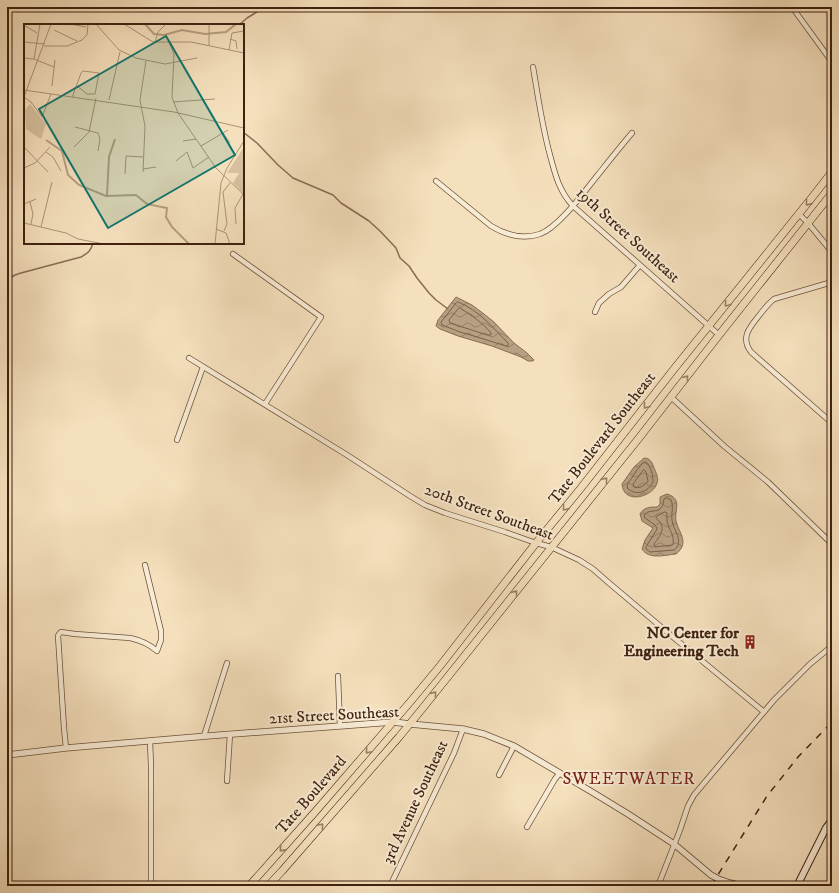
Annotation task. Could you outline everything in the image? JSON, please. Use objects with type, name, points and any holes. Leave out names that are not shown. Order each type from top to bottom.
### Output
[{"type":"main road","name":"Tate Boulevard Southeast","points":[[393,722],[440,666],[536,543],[832,172]]},
{"type":"main road","name":"Tate Boulevard Southeast","points":[[410,724],[832,193]]},
{"type":"main road","name":"Tate Boulevard","points":[[249,886],[393,722]]},
{"type":"main road","name":"Tate Boulevard","points":[[268,886],[410,724]]},
{"type":"main road","points":[[797,886],[826,828],[832,820]]},
{"type":"street","points":[[792,7],[832,62]]},
{"type":"street","name":"19th Street Southeast","points":[[533,67],[540,111],[556,178],[564,194],[573,206],[719,335]]},
{"type":"street","points":[[436,181],[490,226],[515,236],[533,236],[546,231],[573,206],[632,133]]},
{"type":"street","points":[[799,214],[832,252]]},
{"type":"street","points":[[233,254],[321,317],[265,404]]},
{"type":"street","points":[[595,312],[599,303],[608,294],[621,287],[640,265]]},
{"type":"street","points":[[832,282],[774,299],[750,328],[746,339],[751,352],[832,423]]},
{"type":"street","name":"20th Street Southeast","points":[[189,358],[347,454],[425,505],[445,513],[551,547],[573,557],[592,570],[764,712]]},
{"type":"street","points":[[177,440],[204,367]]},
{"type":"street","points":[[671,397],[724,446],[768,482],[832,544]]},
{"type":"street","points":[[66,748],[58,636],[61,632],[130,638],[147,644],[157,651],[161,640],[161,632],[145,565]]},
{"type":"street","points":[[658,886],[688,806],[694,795],[774,700],[810,664],[832,646]]},
{"type":"street","points":[[204,736],[227,663]]},
{"type":"street","points":[[338,676],[340,726]]},
{"type":"street","name":"21st Street Southeast","points":[[7,755],[66,748],[204,736],[393,722],[463,729],[484,734],[514,746],[613,804],[674,844],[716,878],[724,882],[746,886]]},
{"type":"street","name":"3rd Avenue Southeast","points":[[390,886],[454,753],[463,729]]},
{"type":"street","points":[[227,781],[230,734]]},
{"type":"street","points":[[150,741],[151,886]]},
{"type":"street","points":[[499,775],[514,746]]},
{"type":"street","points":[[527,827],[560,772]]},
{"type":"water","points":[[456,297],[472,305],[494,322],[514,343],[534,360],[528,361],[492,346],[458,336],[436,326],[438,320]]},
{"type":"water","points":[[644,458],[652,462],[658,481],[652,491],[647,494],[637,497],[627,495],[622,484],[634,467]]},
{"type":"water","points":[[667,494],[675,499],[677,505],[676,521],[683,542],[682,546],[676,554],[662,556],[649,555],[642,549],[645,540],[653,528],[642,521],[640,514],[645,509],[657,507],[660,504],[660,497]]},
{"type":"waterway","points":[[240,24],[265,7]]},
{"type":"waterway","points":[[244,133],[257,143],[293,178],[333,195],[341,203],[369,221],[396,248],[400,258],[409,266],[429,293],[448,309]]},
{"type":"waterway","points":[[7,280],[21,273],[81,257],[89,252],[93,244]]},
{"type":"railway","points":[[711,886],[767,796],[798,757],[832,722]]},
{"type":"place","name":"NC Center for Engineering Tech","points":[[750,642]]},
{"type":"district","name":"SWEETWATER","points":[[629,779]]}]
